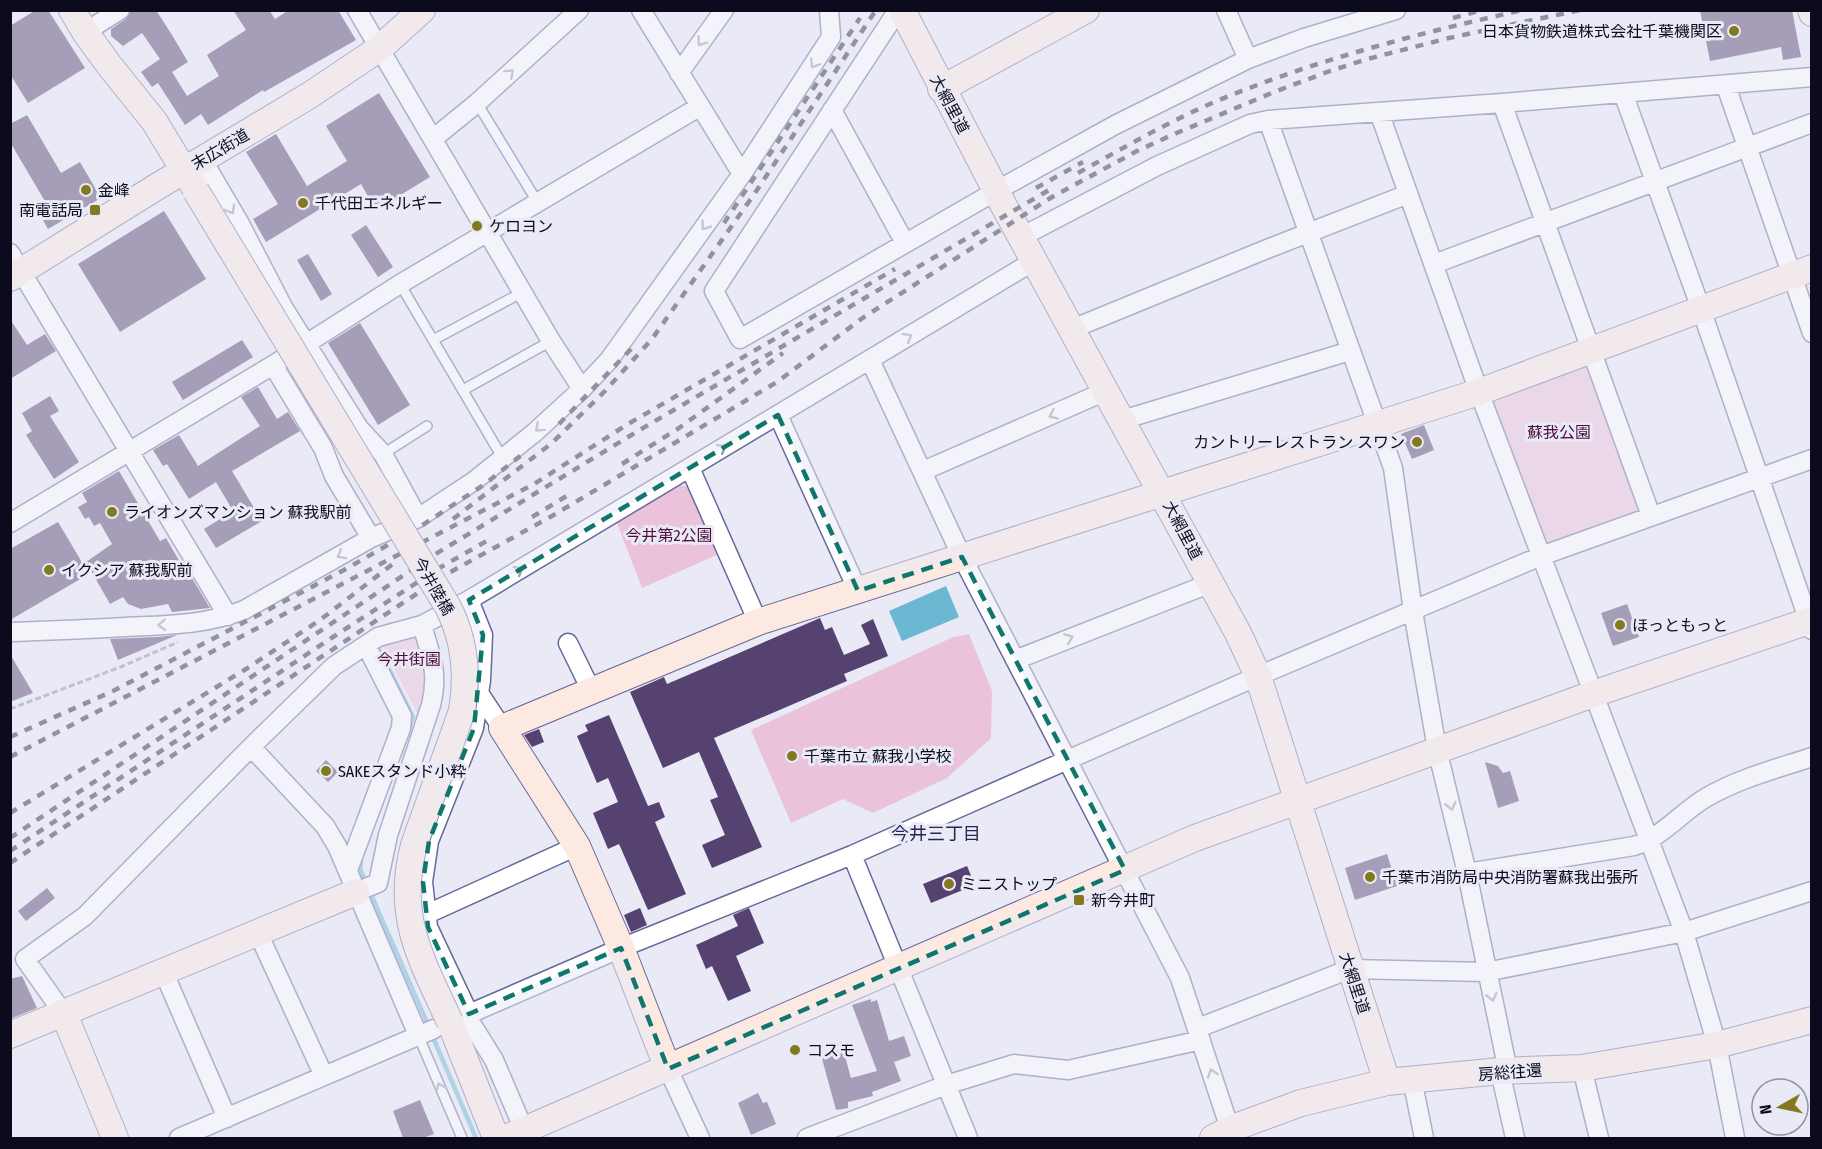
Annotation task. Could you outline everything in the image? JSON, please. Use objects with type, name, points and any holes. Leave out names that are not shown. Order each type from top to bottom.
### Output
[{"type":"street","name":"今井陸橋","points":[[72,10],[85,32],[194,174],[447,607],[460,636],[465,666],[465,695],[462,711],[414,845],[408,869],[407,910],[439,1027],[496,1138]]},
{"type":"street","points":[[85,32],[120,10]]},
{"type":"street","points":[[357,10],[551,341],[582,389]]},
{"type":"street","name":"末広街道","points":[[14,267],[194,174],[380,48],[422,10]]},
{"type":"street","points":[[434,138],[477,103],[579,10]]},
{"type":"street","points":[[641,10],[742,174]]},
{"type":"street","points":[[679,74],[724,10]]},
{"type":"street","points":[[10,632],[182,624],[228,616],[244,610],[371,538],[418,518],[474,481],[534,433],[582,389],[609,360],[742,174],[831,37],[830,10]]},
{"type":"street","points":[[900,10],[714,291],[740,339],[1115,125],[1248,59],[1304,38],[1396,10]]},
{"type":"street","name":"大網里道","points":[[900,10],[1034,261],[1163,493],[1238,633],[1258,676],[1387,1082]]},
{"type":"street","points":[[941,89],[1086,10]]},
{"type":"street","points":[[1226,10],[1248,59]]},
{"type":"street","points":[[1021,237],[1157,166],[1250,124],[1268,120],[1726,86],[1812,77]]},
{"type":"street","points":[[1726,86],[1747,147],[1801,272],[1812,333]]},
{"type":"street","points":[[439,1027],[471,1023],[494,1060],[515,1134],[1195,838],[1593,694],[1811,623],[1623,93]]},
{"type":"street","points":[[1502,103],[1651,516]]},
{"type":"street","points":[[10,523],[273,366],[400,284],[699,107]]},
{"type":"street","points":[[832,110],[905,243]]},
{"type":"street","points":[[1379,112],[1479,392],[1684,932],[1717,1045],[1735,1138]]},
{"type":"street","points":[[1268,120],[1393,468],[1413,610],[1437,749],[1467,873],[1515,1138]]},
{"type":"street","points":[[1434,264],[1812,123]]},
{"type":"street","points":[[194,174],[238,222],[283,308],[418,518]]},
{"type":"street","points":[[1072,329],[1308,232],[1408,194]]},
{"type":"street","points":[[115,1138],[64,1014],[25,958],[85,916],[334,666],[378,637],[422,626],[469,600],[1034,261]]},
{"type":"street","points":[[14,267],[131,452],[228,616]]},
{"type":"street","points":[[502,728],[758,622],[1479,392],[1801,272]]},
{"type":"street","points":[[1122,420],[1350,351]]},
{"type":"street","points":[[870,360],[962,557],[1180,978],[1199,1034],[1219,1136]]},
{"type":"street","points":[[273,366],[323,448],[371,538]]},
{"type":"street","points":[[923,471],[1106,391]]},
{"type":"street","points":[[778,415],[858,591]]},
{"type":"street","points":[[179,1138],[621,948],[852,855],[1258,676],[1541,556],[1812,459]]},
{"type":"street","points":[[690,468],[758,622]]},
{"type":"street","points":[[1015,660],[1211,583]]},
{"type":"street","points":[[439,1027],[433,940],[425,915],[423,882],[426,851],[474,728],[479,693],[477,642],[479,623],[469,600]]},
{"type":"street","points":[[10,1035],[258,933],[361,882],[388,835],[418,749],[435,690],[436,659],[422,626]]},
{"type":"street","points":[[568,643],[591,690]]},
{"type":"street","points":[[361,882],[372,810],[401,728],[402,716],[366,645]]},
{"type":"street","points":[[479,693],[577,846],[621,948],[668,1069],[700,1138]]},
{"type":"street","points":[[397,740],[418,749]]},
{"type":"street","points":[[251,747],[325,826],[361,882],[439,1027]]},
{"type":"street","points":[[1467,873],[1648,842],[1706,798],[1733,783],[1812,757]]},
{"type":"street","points":[[372,810],[388,835]]},
{"type":"street","points":[[425,915],[577,846]]},
{"type":"street","points":[[852,855],[968,1138]]},
{"type":"street","points":[[807,1138],[946,1085],[1014,1064],[1068,1070],[1199,1034],[1350,969],[1486,972],[1684,932],[1812,891]]},
{"type":"street","points":[[258,933],[324,1076]]},
{"type":"street","points":[[164,973],[227,1118]]},
{"type":"street","name":"房総往還","points":[[1219,1136],[1301,1103],[1387,1082],[1504,1071],[1582,1068],[1717,1045],[1812,1020]]},
{"type":"street","points":[[1582,1068],[1599,1138]]},
{"type":"street","points":[[1412,1079],[1424,1138]]},
{"type":"lane","points":[[477,103],[538,203]]},
{"type":"lane","points":[[400,284],[502,457]]},
{"type":"lane","points":[[433,340],[524,292]]},
{"type":"lane","points":[[463,390],[551,341]]},
{"type":"lane","points":[[376,451],[427,426]]},
{"type":"lane","points":[[439,1027],[462,1138]]},
{"type":"path","points":[[10,709],[123,666],[187,638],[182,624]]},
{"type":"highlighted area","points":[[778,415],[858,591],[962,557],[1125,870],[668,1069],[621,948],[469,1014],[428,927],[423,882],[429,841],[474,728],[483,635],[469,600]]},
{"type":"green space","name":"蘇我公園","points":[[1580,364],[1591,369],[1641,506],[1636,512],[1551,544],[1544,542],[1492,404],[1497,395]]},
{"type":"green space","name":"今井第2公園","points":[[680,485],[689,487],[719,554],[642,588],[617,523]]},
{"type":"green space","points":[[969,634],[992,691],[991,738],[947,778],[873,813],[843,799],[791,823],[751,730],[953,637]]},
{"type":"green space","name":"今井街園","points":[[415,638],[425,644],[434,685],[422,723],[383,647]]},
{"type":"water","points":[[946,586],[959,617],[902,641],[889,611]]},
{"type":"building","points":[[36,10],[48,10],[85,68],[28,103],[10,74],[10,26]]},
{"type":"building","points":[[131,10],[156,10],[188,62],[172,72],[187,96],[219,76],[207,55],[246,30],[233,10],[269,10],[275,19],[289,10],[338,10],[356,40],[264,92],[263,90],[208,125],[201,114],[185,125],[158,83],[152,87],[141,72],[160,59],[142,33],[123,46],[111,36],[111,29],[126,19]]},
{"type":"building","name":"日本貨物鉄道株式会社千葉機関区","points":[[1700,10],[1792,10],[1801,57],[1783,60],[1781,47],[1710,61]]},
{"type":"building","points":[[379,93],[430,177],[376,210],[361,184],[266,242],[253,219],[278,204],[246,152],[276,134],[307,186],[347,161],[326,126]]},
{"type":"building","points":[[27,115],[61,173],[80,162],[101,198],[48,229],[36,208],[46,203],[10,142],[10,124]]},
{"type":"building","points":[[164,211],[206,279],[120,332],[78,264]]},
{"type":"building","points":[[366,225],[393,267],[378,277],[351,235]]},
{"type":"building","points":[[308,254],[332,294],[321,301],[297,260]]},
{"type":"building","points":[[10,319],[27,345],[45,334],[56,351],[10,379]]},
{"type":"building","points":[[360,323],[410,405],[378,425],[328,343]]},
{"type":"building","points":[[242,340],[253,357],[183,400],[172,382]]},
{"type":"building","points":[[258,387],[277,419],[288,412],[300,431],[232,471],[262,521],[216,548],[204,529],[233,511],[216,482],[189,499],[167,464],[163,466],[153,450],[179,435],[198,466],[260,426],[241,397]]},
{"type":"building","points":[[50,396],[59,411],[50,416],[79,462],[54,479],[26,435],[32,431],[22,413]]},
{"type":"building","points":[[1424,425],[1434,450],[1412,459],[1401,434]]},
{"type":"building","points":[[119,471],[160,541],[166,538],[210,608],[172,612],[168,604],[141,609],[128,604],[123,597],[110,604],[86,562],[112,544],[100,523],[94,526],[89,517],[85,519],[78,507],[87,502],[82,493]]},
{"type":"building","name":"イクシア 蘇我駅前","points":[[58,522],[89,574],[10,620],[10,549]]},
{"type":"building","name":"ほっともっと","points":[[1627,604],[1639,637],[1613,646],[1601,613]]},
{"type":"building","points":[[820,618],[825,630],[832,627],[844,655],[870,644],[861,625],[873,619],[888,656],[844,674],[847,681],[714,738],[762,847],[712,868],[702,845],[725,835],[710,800],[718,797],[699,752],[663,768],[630,692],[664,677],[667,684]]},
{"type":"building","points":[[177,635],[118,660],[110,639],[157,637]]},
{"type":"building","points":[[10,654],[33,693],[10,702]]},
{"type":"building","points":[[609,715],[648,806],[659,802],[665,817],[655,822],[686,894],[648,910],[619,844],[608,849],[593,813],[618,802],[608,778],[597,783],[577,736],[588,731],[585,725]]},
{"type":"building","points":[[539,729],[544,742],[532,747],[524,735]]},
{"type":"building","points":[[326,760],[338,772],[328,782],[316,771]]},
{"type":"building","points":[[1485,762],[1498,766],[1503,773],[1510,771],[1519,801],[1498,808]]},
{"type":"building","points":[[1387,854],[1397,886],[1355,900],[1345,868]]},
{"type":"building","name":"ミニストップ","points":[[967,866],[975,885],[931,903],[923,884]]},
{"type":"building","points":[[47,888],[55,898],[26,921],[18,911]]},
{"type":"building","points":[[640,908],[647,925],[631,932],[624,915]]},
{"type":"building","points":[[749,908],[764,943],[736,956],[751,991],[728,1001],[712,966],[706,969],[696,945],[738,926],[733,915]]},
{"type":"building","points":[[22,976],[37,1008],[10,1019],[10,979]]},
{"type":"building","points":[[871,999],[871,1002],[877,1000],[889,1041],[904,1036],[911,1056],[894,1062],[901,1081],[872,1092],[873,1096],[848,1102],[848,1108],[836,1110],[821,1055],[843,1049],[851,1078],[877,1071],[852,1005]]},
{"type":"building","points":[[758,1093],[763,1103],[767,1102],[776,1124],[751,1135],[738,1103]]},
{"type":"building","points":[[420,1100],[434,1134],[423,1138],[403,1138],[393,1111]]},
{"type":"waterway","points":[[377,645],[413,717],[409,729]]},
{"type":"waterway","points":[[361,861],[360,869],[367,884]]},
{"type":"waterway","points":[[370,892],[429,1027]]},
{"type":"waterway","points":[[432,1035],[476,1138]]},
{"type":"railway","points":[[453,519],[552,443],[605,391],[652,339],[755,193],[876,10]]},
{"type":"railway","points":[[1453,18],[1482,10]]},
{"type":"railway","points":[[1078,173],[1190,113],[1265,82],[1374,47],[1523,10]]},
{"type":"railway","points":[[10,863],[445,575],[552,516],[777,382],[864,317],[1052,197],[1137,151],[1172,135],[1330,71],[1449,38],[1580,10]]},
{"type":"railway","points":[[724,223],[860,18]]},
{"type":"railway","points":[[1036,188],[1083,162]]},
{"type":"railway","points":[[10,838],[434,555],[638,431],[1049,190]]},
{"type":"railway","points":[[10,757],[534,484],[628,424],[895,269]]},
{"type":"railway","points":[[559,424],[633,347]]},
{"type":"railway","points":[[622,464],[679,428],[783,353]]},
{"type":"railway","points":[[10,737],[113,691],[344,570],[421,526],[485,484],[524,453]]},
{"type":"railway","points":[[532,517],[570,494]]},
{"type":"railway","points":[[10,851],[333,637],[441,567],[492,538]]},
{"type":"railway","points":[[10,813],[246,669],[320,620],[398,560]]},
{"type":"place","name":"日本貨物鉄道株式会社千葉機関区","points":[[1734,31]]},
{"type":"place","name":"金峰","points":[[86,190]]},
{"type":"place","name":"千代田エネルギー","points":[[303,203]]},
{"type":"place","name":"南電話局","points":[[95,210]]},
{"type":"place","name":"ケロヨン","points":[[477,226]]},
{"type":"place","name":"カントリーレストラン スワン","points":[[1417,442]]},
{"type":"place","name":"ライオンズマンション 蘇我駅前","points":[[112,512]]},
{"type":"place","name":"イクシア 蘇我駅前","points":[[49,570]]},
{"type":"place","name":"ほっともっと","points":[[1620,625]]},
{"type":"place","name":"千葉市立 蘇我小学校","points":[[792,756]]},
{"type":"place","name":"SAKEスタンド小粋","points":[[326,771]]},
{"type":"place","name":"千葉市消防局中央消防署蘇我出張所","points":[[1370,877]]},
{"type":"place","name":"ミニストップ","points":[[949,884]]},
{"type":"place","name":"新今井町","points":[[1079,900]]},
{"type":"place","name":"コスモ","points":[[795,1050]]},
{"type":"district","name":"今井三丁目","points":[[936,834]]}]
